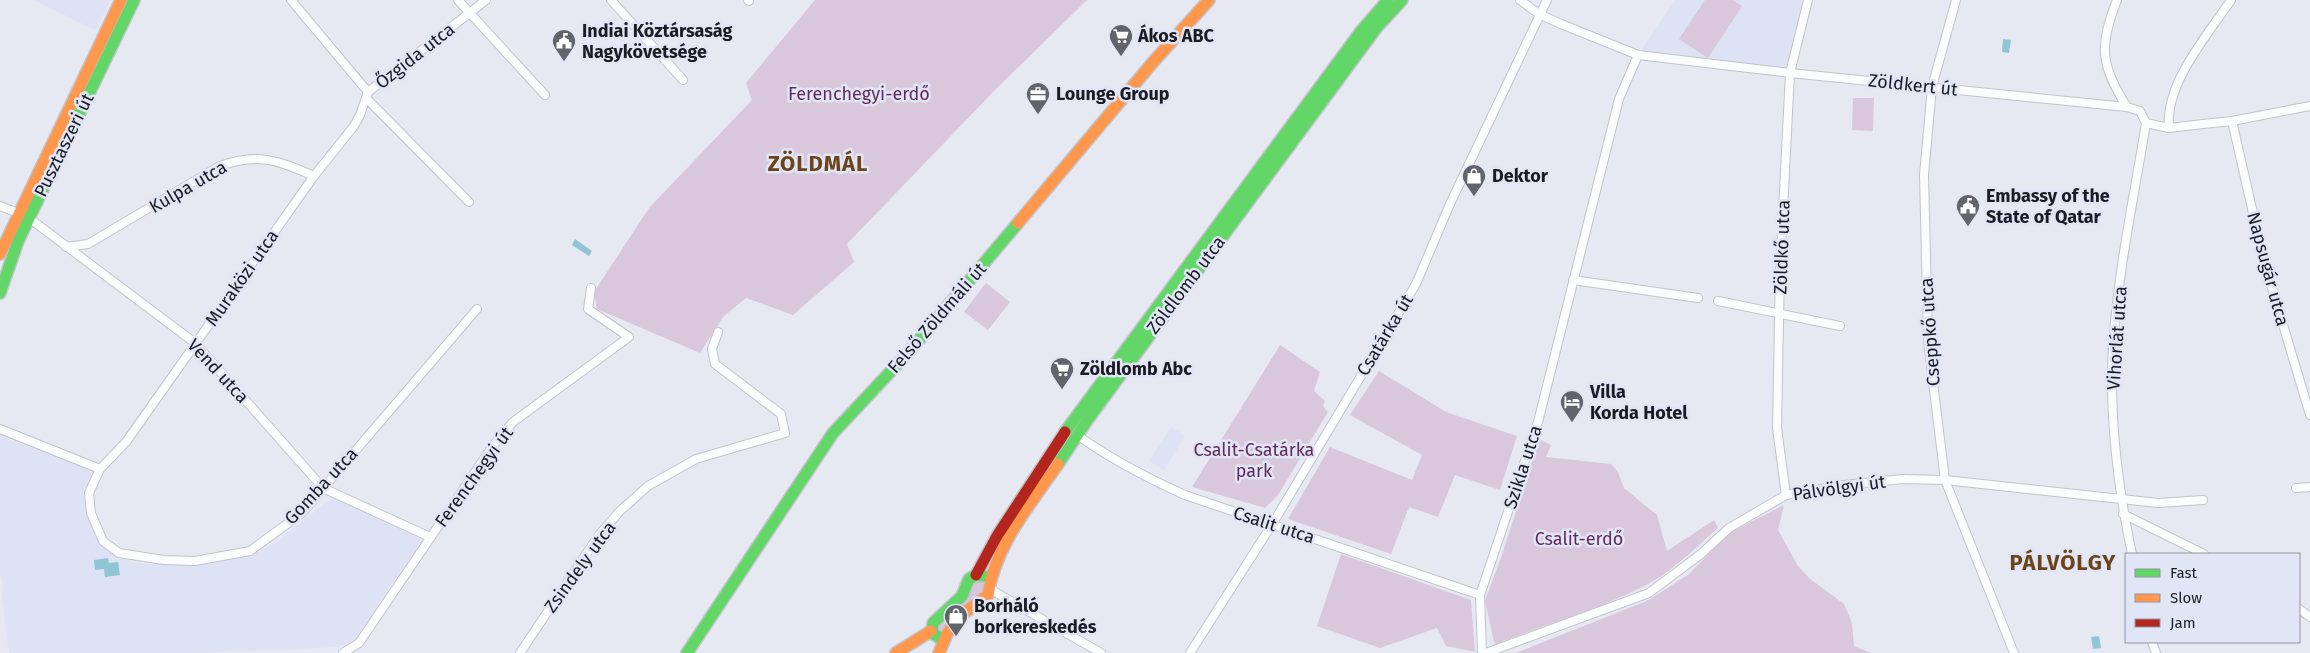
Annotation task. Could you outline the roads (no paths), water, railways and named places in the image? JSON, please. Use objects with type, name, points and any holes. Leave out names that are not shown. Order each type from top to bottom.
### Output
[{"type":"street","name":"Pusztaszeri út","points":[[0,293],[24,215],[121,0]]},
{"type":"street","name":"Pusztaszeri út","points":[[0,254],[24,215],[134,0]]},
{"type":"street","points":[[290,0],[367,95]]},
{"type":"street","points":[[458,0],[545,95]]},
{"type":"street","name":"Őzgida utca","points":[[469,202],[367,95],[486,0]]},
{"type":"street","points":[[611,0],[683,80]]},
{"type":"street","name":"Felső Zöldmáli út","points":[[687,653],[833,434],[908,353],[1154,61],[1210,0]]},
{"type":"street","name":"Zöldlomb utca","points":[[937,635],[933,623],[962,596],[966,582],[976,575],[997,536],[1362,30],[1388,0]]},
{"type":"street","name":"Zöldlomb utca","points":[[986,598],[996,560],[1072,432],[1377,27],[1402,0]]},
{"type":"street","name":"Zöldkert út","points":[[1520,0],[1539,14],[1638,55],[1790,73],[2127,107]]},
{"type":"street","name":"Csatárka út","points":[[1190,653],[1273,523],[1416,284],[1450,204],[1547,0]]},
{"type":"street","name":"Zöldkő utca","points":[[1786,495],[1777,428],[1779,313],[1790,73],[1808,0]]},
{"type":"street","name":"Cseppkő utca","points":[[1956,0],[1932,87],[1924,175],[1928,334],[1945,480],[2014,653]]},
{"type":"street","points":[[2117,0],[2109,20],[2103,54],[2112,78],[2127,107],[2140,112],[2146,123],[2169,128],[2232,121],[2310,106]]},
{"type":"street","points":[[2169,128],[2168,114],[2172,94],[2184,72],[2232,0]]},
{"type":"street","name":"Szikla utca","points":[[1484,653],[1480,595],[1538,422],[1619,99],[1638,55]]},
{"type":"street","name":"Muraközi utca","points":[[100,469],[126,442],[314,176],[357,120],[367,95]]},
{"type":"street","name":"Napsugár utca","points":[[2232,121],[2264,261],[2310,415]]},
{"type":"street","name":"Vihorlát utca","points":[[2132,553],[2121,499],[2113,391],[2113,346],[2124,255],[2146,123]]},
{"type":"street","name":"Kulpa utca","points":[[66,247],[88,244],[218,167],[237,160],[260,158],[280,161],[314,176]]},
{"type":"street","name":"Vend utca","points":[[0,206],[24,215],[195,343],[323,488],[430,537]]},
{"type":"street","points":[[1573,280],[1698,298]]},
{"type":"street","name":"Ferenchegyi út","points":[[345,653],[359,644],[492,447],[514,422],[629,337],[588,309],[591,288]]},
{"type":"street","points":[[1718,302],[1840,326]]},
{"type":"street","name":"Gomba utca","points":[[100,469],[89,493],[91,513],[103,541],[120,552],[164,560],[195,561],[250,550],[302,513],[478,309]]},
{"type":"street","name":"Zsindely utca","points":[[520,653],[599,535],[620,511],[648,486],[696,459],[785,433],[781,414],[715,364],[712,349],[718,332]]},
{"type":"street","points":[[0,429],[100,469]]},
{"type":"street","name":"Csalit utca","points":[[1072,432],[1146,478],[1213,506],[1273,523],[1480,595]]},
{"type":"street","name":"Pálvölgyi út","points":[[1484,653],[1649,593],[1701,554],[1729,528],[1786,495],[1844,485],[1903,479],[1945,480],[2158,503],[2203,500]]},
{"type":"street","points":[[2296,488],[2310,487]]},
{"type":"street","points":[[2123,514],[2202,553]]},
{"type":"street","points":[[976,575],[984,577],[995,592],[1101,653]]},
{"type":"street","points":[[896,653],[918,640],[937,635],[967,610],[986,598],[993,595],[1008,599]]},
{"type":"street","points":[[934,653],[937,635]]},
{"type":"street","points":[[937,635],[939,653]]},
{"type":"water","points":[[2003,39],[2011,40],[2009,53],[2002,52]]},
{"type":"water","points":[[575,239],[592,251],[589,256],[572,245]]},
{"type":"water","points":[[108,558],[109,563],[118,562],[120,575],[105,577],[104,569],[95,570],[94,560]]},
{"type":"water","points":[[2099,636],[2101,648],[2093,649],[2091,637]]},
{"type":"place","name":"Ákos ABC","points":[[1121,57]]},
{"type":"place","name":"Indiai Köztársaság Nagykövetsége","points":[[564,62]]},
{"type":"place","name":"Lounge Group","points":[[1038,115]]},
{"type":"place","name":"Dektor","points":[[1474,197]]},
{"type":"place","name":"Embassy of the State of Qatar","points":[[1968,227]]},
{"type":"place","name":"Zöldlomb Abc","points":[[1062,390]]},
{"type":"place","name":"Villa Korda Hotel","points":[[1572,423]]},
{"type":"place","name":"Borháló borkereskedés","points":[[956,637]]},
{"type":"district","name":"ZÖLDMÁL","points":[[818,163]]},
{"type":"district","name":"PÁLVÖLGY","points":[[2063,562]]},
{"type":"park label","name":"Ferenchegyi-erdő","points":[[859,94]]},
{"type":"park label","name":"Csalit-Csatárka park","points":[[1254,460]]},
{"type":"park label","name":"Csalit-erdő","points":[[1579,539]]}]
